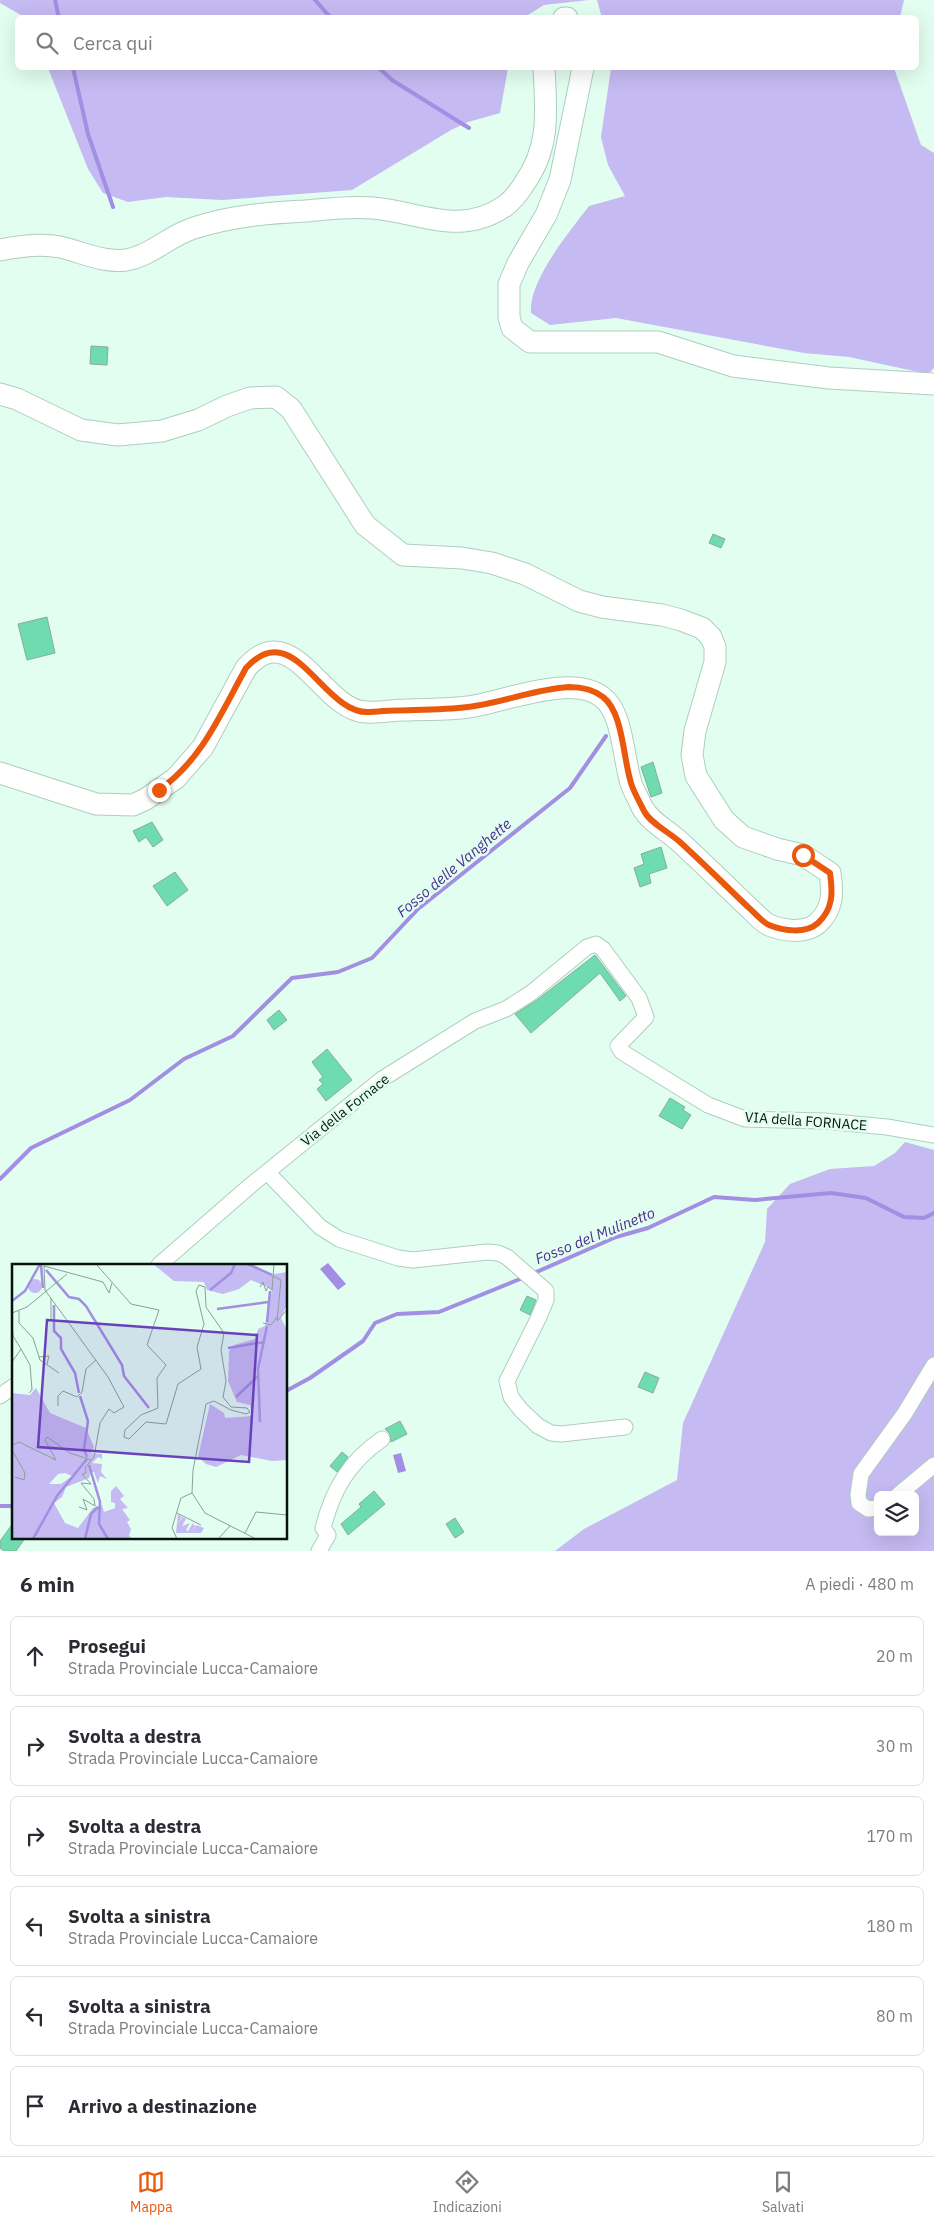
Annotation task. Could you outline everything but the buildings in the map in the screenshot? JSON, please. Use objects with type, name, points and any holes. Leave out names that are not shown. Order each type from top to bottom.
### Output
[{"type":"main road","points":[[0,250],[20,246],[51,246],[91,257],[126,260],[146,254],[173,236],[194,228],[248,214],[351,207],[374,208],[444,222],[474,220],[504,207],[515,197],[529,177],[541,154],[545,140],[544,70]]},
{"type":"main road","points":[[583,70],[560,180],[546,215],[518,263],[509,284],[509,317],[512,328],[530,342],[658,342],[732,366],[829,378],[934,384]]},
{"type":"main road","points":[[0,394],[17,399],[81,430],[118,435],[162,431],[198,420],[227,406],[250,398],[276,397],[291,409],[365,525],[403,555],[462,558],[492,563],[525,574],[579,601],[602,607],[662,615],[702,628],[713,642],[715,662],[695,731],[692,755],[696,776],[724,820],[743,837],[772,848],[803,855],[830,873],[833,891],[830,906],[824,918],[814,927],[799,931],[768,925],[678,840],[646,815],[632,786],[620,732],[612,711],[604,698],[589,689],[570,687],[467,707],[364,712],[347,705],[331,694],[296,660],[286,654],[268,652],[254,659],[246,668],[203,747],[176,778],[133,805],[96,804],[0,773]]},
{"type":"street","name":"VIA della FORNACE","points":[[596,944],[603,949],[639,998],[646,1016],[618,1046],[622,1052],[708,1105],[745,1118],[833,1122],[887,1127],[934,1135]]},
{"type":"street","name":"Via della Fornace","points":[[160,1264],[267,1172],[382,1079],[476,1021],[506,1009],[531,993],[587,947],[596,944]]},
{"type":"street","points":[[267,1172],[320,1227],[339,1239],[398,1258],[413,1260],[487,1252],[498,1253],[507,1257],[546,1290],[546,1300],[527,1345],[507,1382],[511,1397],[538,1426],[551,1433],[561,1434],[625,1427]]},
{"type":"street","points":[[874,1508],[868,1509],[859,1503],[858,1495],[862,1474],[905,1413],[934,1365]]},
{"type":"street","points":[[0,1396],[12,1387]]},
{"type":"street","points":[[320,1551],[328,1535],[323,1528],[330,1502],[346,1473],[367,1450],[382,1439]]},
{"type":"street","points":[[903,1491],[934,1465]]},
{"type":"shaded area","points":[[0,0],[589,0],[544,5],[528,15],[21,15],[0,3]]},
{"type":"shaded area","points":[[597,0],[904,0],[900,15],[601,15]]},
{"type":"shaded area","points":[[49,70],[508,70],[500,113],[468,122],[451,130],[352,190],[222,200],[166,197],[128,202],[103,193],[88,169]]},
{"type":"shaded area","points":[[611,70],[895,70],[921,145],[934,153],[934,368],[928,374],[849,357],[804,353],[616,318],[550,325],[531,313],[536,286],[543,272],[562,242],[589,206],[625,196],[608,165],[601,137]]},
{"type":"shaded area","points":[[905,1142],[934,1150],[934,1551],[555,1551],[584,1529],[677,1480],[683,1423],[765,1242],[767,1209],[790,1184],[830,1169],[874,1166],[895,1153]]},
{"type":"shaded area","points":[[328,1263],[346,1284],[338,1290],[320,1269]]},
{"type":"shaded area","points":[[401,1453],[406,1471],[398,1473],[393,1455]]},
{"type":"waterway","points":[[55,0],[58,15]]},
{"type":"waterway","points":[[315,0],[328,15]]},
{"type":"waterway","points":[[73,70],[88,134],[113,207]]},
{"type":"waterway","points":[[381,70],[392,80],[469,128]]},
{"type":"waterway","name":"Fosso delle Vanghette","points":[[0,1179],[31,1148],[130,1100],[184,1059],[233,1036],[292,978],[338,972],[372,958],[418,909],[570,788],[606,736]]},
{"type":"waterway","name":"Fosso del Mulinetto","points":[[532,1274],[616,1237],[648,1228],[714,1197],[755,1200],[831,1193],[866,1198],[904,1217],[924,1218],[934,1213]]},
{"type":"waterway","name":"Fosso del Mulinetto","points":[[288,1390],[310,1378],[363,1341],[375,1323],[397,1314],[439,1312],[525,1277]]},
{"type":"waterway","name":"Fosso del Mulinetto","points":[[0,1506],[12,1506]]},
{"type":"route","points":[[159,790],[176,778],[203,747],[246,668],[254,659],[268,652],[286,654],[296,660],[331,694],[347,705],[364,712],[467,707],[570,687],[589,689],[604,698],[612,711],[620,732],[632,786],[646,815],[678,840],[768,925],[799,931],[814,927],[824,918],[830,906],[833,891],[830,873],[820,864],[803,855]]}]
